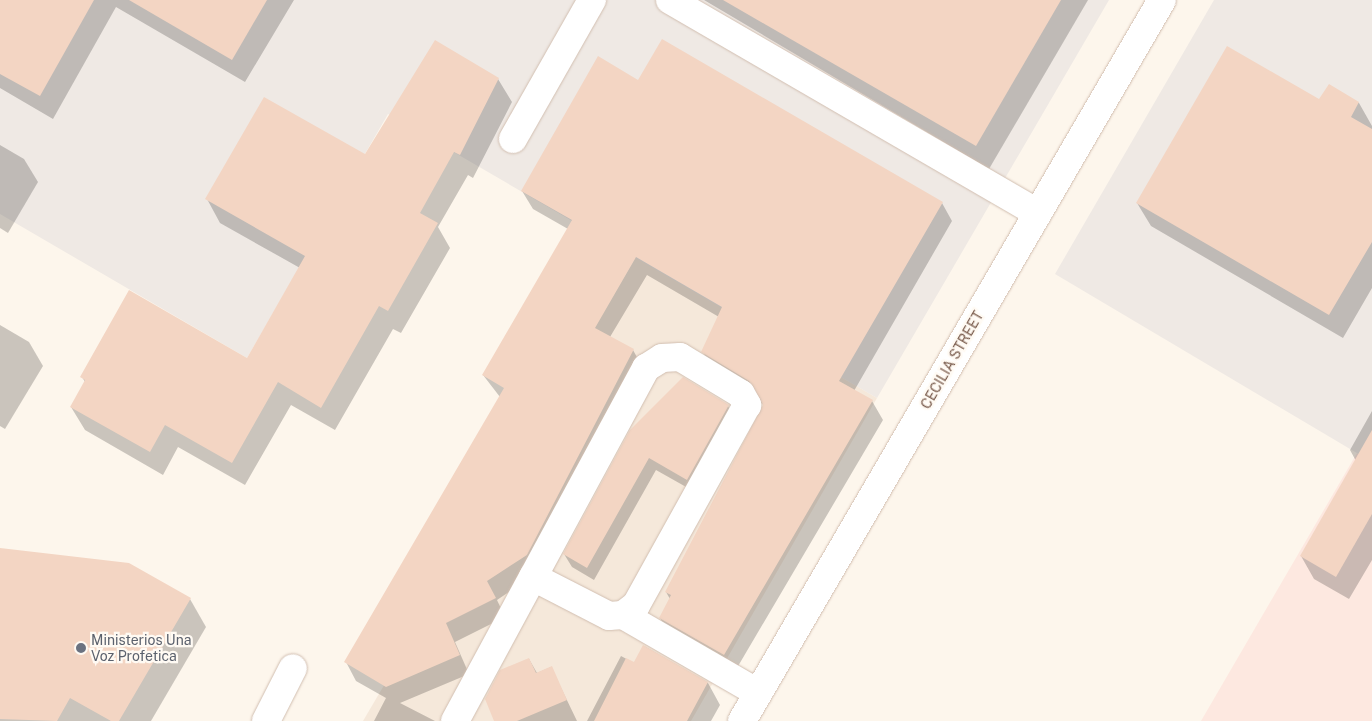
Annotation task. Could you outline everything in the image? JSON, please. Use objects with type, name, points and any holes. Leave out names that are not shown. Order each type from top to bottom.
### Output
[{"type":"street","points":[[513,139],[592,0]]},
{"type":"street","points":[[670,0],[1038,213]]},
{"type":"street","name":"CECILIA STREET","points":[[742,721],[1162,0]]},
{"type":"street","points":[[455,721],[646,368],[662,358],[680,358],[742,394],[747,405],[636,605],[624,615]]},
{"type":"street","points":[[532,577],[609,616],[624,615],[758,693]]},
{"type":"street","points":[[266,721],[293,668]]},
{"type":"shaded area","points":[[0,0],[1109,0],[877,398],[388,114],[247,358],[0,214]]},
{"type":"shaded area","points":[[1214,0],[1372,0],[1372,462],[1055,274]]},
{"type":"shaded area","points":[[636,257],[877,398],[691,721],[363,721]]},
{"type":"shaded area","points":[[1357,453],[1372,462],[1372,721],[1201,721]]},
{"type":"building","points":[[0,0],[94,0],[40,96],[0,74]]},
{"type":"building","points":[[129,0],[267,0],[232,60]]},
{"type":"building","points":[[723,0],[1061,0],[976,146]]},
{"type":"building","points":[[662,39],[943,202],[839,381],[873,400],[724,655],[659,618],[671,595],[665,592],[763,405],[749,381],[701,352],[722,307],[636,257],[595,328],[634,349],[527,555],[487,581],[496,598],[446,623],[460,655],[386,687],[344,662],[504,388],[482,375],[572,220],[521,191],[598,56],[638,80]]},
{"type":"building","points":[[435,40],[499,78],[460,155],[454,152],[420,213],[438,223],[388,311],[379,306],[321,408],[278,382],[232,463],[165,425],[150,452],[70,407],[85,380],[80,377],[129,290],[247,358],[305,256],[205,199],[264,97],[365,154]]},
{"type":"building","points":[[1227,46],[1319,99],[1329,84],[1359,102],[1351,117],[1372,129],[1372,242],[1329,315],[1136,203]]},
{"type":"building","points":[[683,377],[729,405],[687,480],[649,458],[587,568],[563,554],[630,430]]},
{"type":"building","points":[[1372,430],[1372,514],[1336,577],[1300,556]]},
{"type":"building","name":"Ministerios Una Voz Profetica","points":[[0,548],[129,563],[191,598],[119,721],[111,721],[70,698],[57,721],[0,719]]},
{"type":"building","points":[[643,645],[708,682],[687,721],[594,721],[626,658],[634,662]]},
{"type":"building","points":[[529,658],[536,673],[552,666],[567,700],[517,721],[494,721],[485,699],[500,670]]},
{"type":"place","name":"Ministerios Una Voz Profetica","points":[[81,648]]}]
